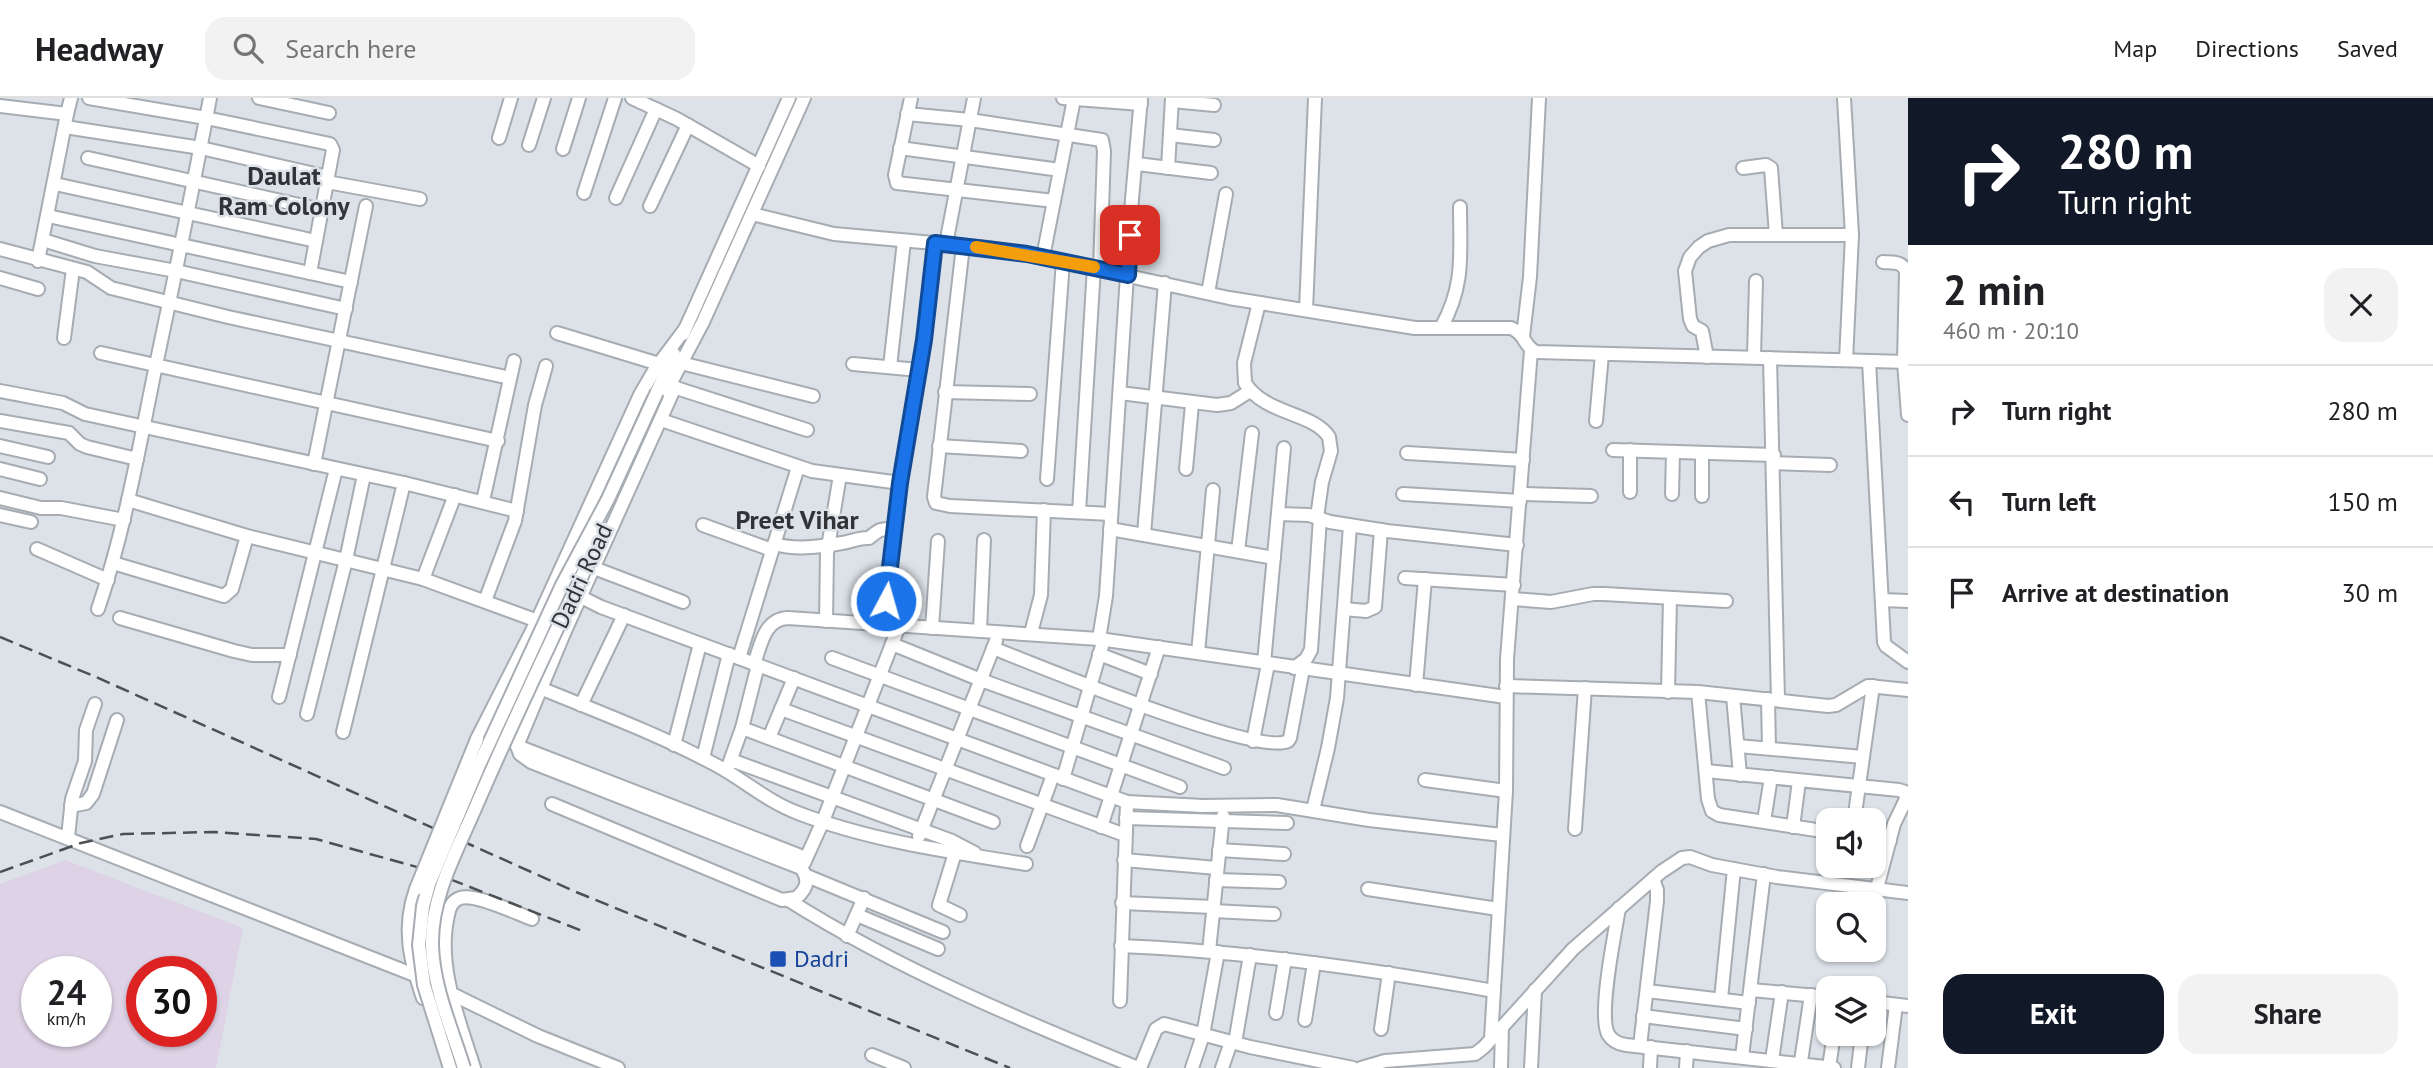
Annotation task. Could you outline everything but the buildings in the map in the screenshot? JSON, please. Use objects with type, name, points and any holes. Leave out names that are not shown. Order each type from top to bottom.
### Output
[{"type":"street","points":[[38,261],[71,98]]},
{"type":"street","points":[[89,98],[206,118],[330,144],[333,150],[310,272]]},
{"type":"street","points":[[98,609],[124,520],[183,244],[210,98]]},
{"type":"street","points":[[259,98],[329,113]]},
{"type":"street","points":[[499,138],[511,98]]},
{"type":"street","points":[[529,145],[544,98]]},
{"type":"street","points":[[563,149],[579,98]]},
{"type":"street","points":[[584,194],[615,98]]},
{"type":"street","points":[[632,98],[688,125],[759,166]]},
{"type":"street","name":"Dadri Road","points":[[448,1068],[424,985],[419,945],[423,906],[429,884],[479,765],[562,585],[608,499],[789,98]]},
{"type":"street","name":"Dadri Road","points":[[464,1068],[437,982],[432,945],[436,908],[448,871],[491,771],[673,386],[681,363],[703,322],[804,98]]},
{"type":"street","points":[[911,98],[895,175],[897,183],[1054,201]]},
{"type":"street","points":[[883,625],[900,483],[919,370],[941,244],[956,191],[974,98]]},
{"type":"street","points":[[1306,310],[1315,98]]},
{"type":"street","points":[[1523,336],[1530,277],[1539,98]]},
{"type":"street","points":[[1844,98],[1852,235],[1846,360]]},
{"type":"street","points":[[1027,846],[1042,805],[1072,747],[1099,654],[1141,101],[1068,99],[1067,135],[1043,257]]},
{"type":"street","points":[[1168,168],[1172,99],[1214,105]]},
{"type":"street","points":[[0,106],[201,148],[328,180],[420,198]]},
{"type":"street","points":[[617,198],[656,109]]},
{"type":"street","points":[[907,114],[1098,137],[1103,144],[1079,512]]},
{"type":"street","points":[[650,206],[688,125]]},
{"type":"street","points":[[1170,135],[1214,140]]},
{"type":"street","points":[[900,148],[1060,170]]},
{"type":"street","points":[[88,158],[322,210]]},
{"type":"street","points":[[1137,164],[1211,173]]},
{"type":"street","points":[[1743,168],[1766,165],[1771,168],[1776,235]]},
{"type":"street","points":[[55,184],[316,241]]},
{"type":"street","points":[[1208,293],[1227,194]]},
{"type":"street","points":[[314,464],[366,206]]},
{"type":"street","points":[[1441,328],[1455,300],[1458,284],[1460,207]]},
{"type":"street","points":[[752,214],[834,234],[963,246],[1043,257],[1259,303],[1415,328],[1503,327],[1518,331],[1523,336],[1531,350],[1506,692],[1506,791],[1491,1039]]},
{"type":"street","points":[[48,216],[351,282]]},
{"type":"street","points":[[1707,357],[1702,331],[1693,326],[1690,319],[1685,271],[1690,257],[1699,247],[1729,235],[1852,235]]},
{"type":"street","points":[[43,240],[96,256],[346,309]]},
{"type":"street","points":[[890,367],[904,241]]},
{"type":"street","points":[[963,246],[939,446],[934,497],[936,503],[950,506],[1111,514]]},
{"type":"street","points":[[0,249],[92,274],[111,288],[510,379]]},
{"type":"street","points":[[1047,479],[1063,261]]},
{"type":"street","points":[[1883,262],[1898,263],[1906,272],[1908,415]]},
{"type":"street","points":[[64,338],[73,269]]},
{"type":"street","points":[[0,278],[38,289]]},
{"type":"street","points":[[1754,357],[1756,281]]},
{"type":"street","points":[[1143,534],[1165,283]]},
{"type":"street","points":[[993,648],[1212,730],[1253,741],[1281,744],[1288,741],[1299,669],[1311,650],[1322,482],[1331,451],[1329,437],[1318,426],[1278,409],[1250,391],[1245,383],[1244,363],[1259,303]]},
{"type":"street","points":[[448,1068],[411,962],[407,930],[410,904],[477,739],[537,621],[640,395],[685,329]]},
{"type":"street","points":[[557,333],[659,365]]},
{"type":"street","points":[[1531,350],[1540,353],[1906,362]]},
{"type":"street","points":[[101,353],[498,441]]},
{"type":"street","points":[[1596,421],[1602,354]]},
{"type":"street","points":[[1769,748],[1773,700],[1774,459],[1770,358]]},
{"type":"street","points":[[483,501],[514,360]]},
{"type":"street","points":[[1869,361],[1886,646],[1908,662]]},
{"type":"street","points":[[681,363],[813,396]]},
{"type":"street","points":[[853,364],[919,370]]},
{"type":"street","points":[[485,601],[517,511],[531,424],[546,366]]},
{"type":"street","points":[[807,430],[673,386],[661,420],[565,631],[517,746],[520,754],[531,762],[805,867],[864,898],[943,932]]},
{"type":"street","points":[[0,391],[63,403],[85,414],[404,483],[517,511]]},
{"type":"street","points":[[1119,393],[1217,405],[1231,403],[1250,391]]},
{"type":"street","points":[[945,392],[1030,394]]},
{"type":"street","points":[[1186,469],[1192,404]]},
{"type":"street","points":[[661,420],[798,467],[900,483]]},
{"type":"street","points":[[0,421],[69,433],[87,447],[137,459]]},
{"type":"street","points":[[1238,551],[1252,433]]},
{"type":"street","points":[[0,446],[48,457]]},
{"type":"street","points":[[939,446],[1021,452]]},
{"type":"street","points":[[1253,741],[1266,663],[1284,448]]},
{"type":"street","points":[[1613,450],[1702,453],[1830,465]]},
{"type":"street","points":[[1630,450],[1630,492]]},
{"type":"street","points":[[1672,452],[1672,494]]},
{"type":"street","points":[[1407,453],[1523,460]]},
{"type":"street","points":[[1702,453],[1702,496]]},
{"type":"street","points":[[703,758],[734,656],[798,467]]},
{"type":"street","points":[[0,469],[40,479]]},
{"type":"street","points":[[279,697],[336,469]]},
{"type":"street","points":[[307,715],[346,560],[364,475]]},
{"type":"street","points":[[826,621],[828,545],[840,475]]},
{"type":"street","points":[[343,732],[404,483]]},
{"type":"street","points":[[1198,653],[1213,490]]},
{"type":"street","points":[[1402,494],[1591,496]]},
{"type":"street","points":[[423,579],[455,495]]},
{"type":"street","points":[[0,498],[41,508],[61,508],[124,520]]},
{"type":"street","points":[[128,500],[247,536],[423,579],[565,631]]},
{"type":"street","points":[[1031,633],[1041,595],[1044,510]]},
{"type":"street","points":[[1278,514],[1319,517],[1350,526],[1517,545]]},
{"type":"street","points":[[0,515],[31,522]]},
{"type":"street","points":[[703,525],[773,547],[796,549],[869,538],[875,531],[894,529]]},
{"type":"street","points":[[1313,810],[1328,748],[1340,674],[1350,526]]},
{"type":"street","points":[[1110,529],[1274,558]]},
{"type":"street","points":[[1343,608],[1366,611],[1375,607],[1381,530]]},
{"type":"street","points":[[113,563],[224,596],[232,589],[247,536]]},
{"type":"street","points":[[980,630],[984,540]]},
{"type":"street","points":[[932,628],[937,541]]},
{"type":"street","points":[[37,548],[108,580]]},
{"type":"street","points":[[594,568],[683,602]]},
{"type":"street","points":[[1405,578],[1514,585]]},
{"type":"street","points":[[1416,685],[1425,579]]},
{"type":"street","points":[[1513,599],[1551,603],[1592,594],[1726,601]]},
{"type":"street","points":[[581,597],[1126,802],[1277,805],[1369,820],[1502,835]]},
{"type":"street","points":[[1668,692],[1670,598]]},
{"type":"street","points":[[1882,600],[1908,601]]},
{"type":"street","points":[[581,705],[624,615]]},
{"type":"street","points":[[120,618],[252,655],[290,655]]},
{"type":"street","points":[[729,766],[742,728],[767,629],[776,620],[788,618],[1101,639],[1416,685],[1506,692],[1585,688],[1698,692],[1836,705],[1873,686],[1908,690]]},
{"type":"street","points":[[790,901],[802,893],[807,884],[805,867],[899,626]]},
{"type":"street","points":[[915,846],[1000,631]]},
{"type":"street","points":[[674,745],[700,644]]},
{"type":"street","points":[[892,644],[981,680],[1224,768]]},
{"type":"street","points":[[1101,827],[1159,647]]},
{"type":"street","points":[[1099,654],[1151,674]]},
{"type":"street","points":[[832,658],[1180,787]]},
{"type":"street","points":[[769,738],[794,678]]},
{"type":"street","points":[[1855,808],[1873,686]]},
{"type":"street","points":[[540,688],[703,758],[832,796],[966,847],[980,857]]},
{"type":"street","points":[[1575,829],[1585,688]]},
{"type":"street","points":[[1698,692],[1708,799],[1715,813],[1816,830]]},
{"type":"street","points":[[1733,696],[1740,775]]},
{"type":"street","points":[[68,837],[71,806],[85,761],[86,730],[94,704]]},
{"type":"street","points":[[781,709],[1125,835]]},
{"type":"street","points":[[71,806],[86,803],[93,794],[117,720]]},
{"type":"street","points":[[742,728],[993,822]]},
{"type":"street","points":[[1738,746],[1863,757]]},
{"type":"street","points":[[729,766],[782,807],[822,821],[915,846],[1026,864]]},
{"type":"street","points":[[1706,771],[1905,792],[1906,799],[1897,817],[1877,888]]},
{"type":"street","points":[[1764,821],[1771,777]]},
{"type":"street","points":[[1425,780],[1506,791]]},
{"type":"street","points":[[1794,827],[1799,781]]},
{"type":"street","points":[[1121,1001],[1126,802]]},
{"type":"street","points":[[552,804],[790,901],[847,936],[986,1002],[1139,1068],[1159,1026],[1167,1025],[1233,1042],[1284,1062],[1353,1068]]},
{"type":"street","points":[[1192,1068],[1203,1035],[1213,952],[1213,909],[1224,806]]},
{"type":"street","points":[[0,812],[412,974]]},
{"type":"street","points":[[1126,818],[1287,823]]},
{"type":"street","points":[[1886,840],[1890,841]]},
{"type":"street","points":[[1219,850],[1284,853]]},
{"type":"street","points":[[955,853],[939,905],[960,915]]},
{"type":"street","points":[[1369,1067],[1459,1062],[1475,1054],[1573,949],[1682,858],[1764,874],[1908,893]]},
{"type":"street","points":[[1124,860],[1279,883]]},
{"type":"street","points":[[1721,999],[1734,869]]},
{"type":"street","points":[[1742,1057],[1764,874]]},
{"type":"street","points":[[1650,1068],[1643,1016],[1657,901],[1653,880]]},
{"type":"street","points":[[1368,889],[1498,909]]},
{"type":"street","points":[[474,1068],[452,994],[443,942],[449,908],[454,902],[468,897],[532,919]]},
{"type":"street","points":[[847,936],[864,898]]},
{"type":"street","points":[[1122,903],[1274,914]]},
{"type":"street","points":[[1619,908],[1606,1006],[1608,1035],[1619,1044],[1687,1051],[1727,1062],[1742,1057],[1832,1068],[1833,1046]]},
{"type":"street","points":[[857,915],[937,949]]},
{"type":"street","points":[[1121,946],[1285,959],[1494,991]]},
{"type":"street","points":[[1222,1068],[1233,1042],[1250,955]]},
{"type":"street","points":[[1276,1013],[1285,959]]},
{"type":"street","points":[[1306,1020],[1314,963]]},
{"type":"street","points":[[1381,1029],[1389,973]]},
{"type":"street","points":[[1531,1068],[1535,990]]},
{"type":"street","points":[[1647,991],[1721,999],[1782,992],[1816,996]]},
{"type":"street","points":[[1767,1062],[1782,992]]},
{"type":"street","points":[[452,994],[538,1036],[618,1068]]},
{"type":"street","points":[[1800,1065],[1811,995]]},
{"type":"street","points":[[1888,1068],[1902,1006]]},
{"type":"street","points":[[1643,1016],[1746,1030]]},
{"type":"street","points":[[1501,1068],[1502,1027]]},
{"type":"street","points":[[1858,1068],[1861,1046]]},
{"type":"street","points":[[1686,1068],[1687,1051]]},
{"type":"street","points":[[872,1055],[904,1068]]},
{"type":"shaded area","points":[[65,860],[243,928],[216,1068],[0,1068],[0,884]]},
{"type":"railway","points":[[0,637],[96,677],[576,892],[1010,1068]]},
{"type":"railway","points":[[0,872],[81,843],[123,834],[214,832],[316,839],[424,869],[585,932]]},
{"type":"slow traffic","points":[[976,247],[1094,267]]},
{"type":"place","name":"Dadri","points":[[778,959]]},
{"type":"district","name":"Daulat Ram Colony","points":[[284,191]]},
{"type":"district","name":"Preet Vihar","points":[[797,520]]},
{"type":"route","points":[[886,601],[900,483],[924,340],[935,243],[1027,254],[1128,275],[1130,235]]}]
